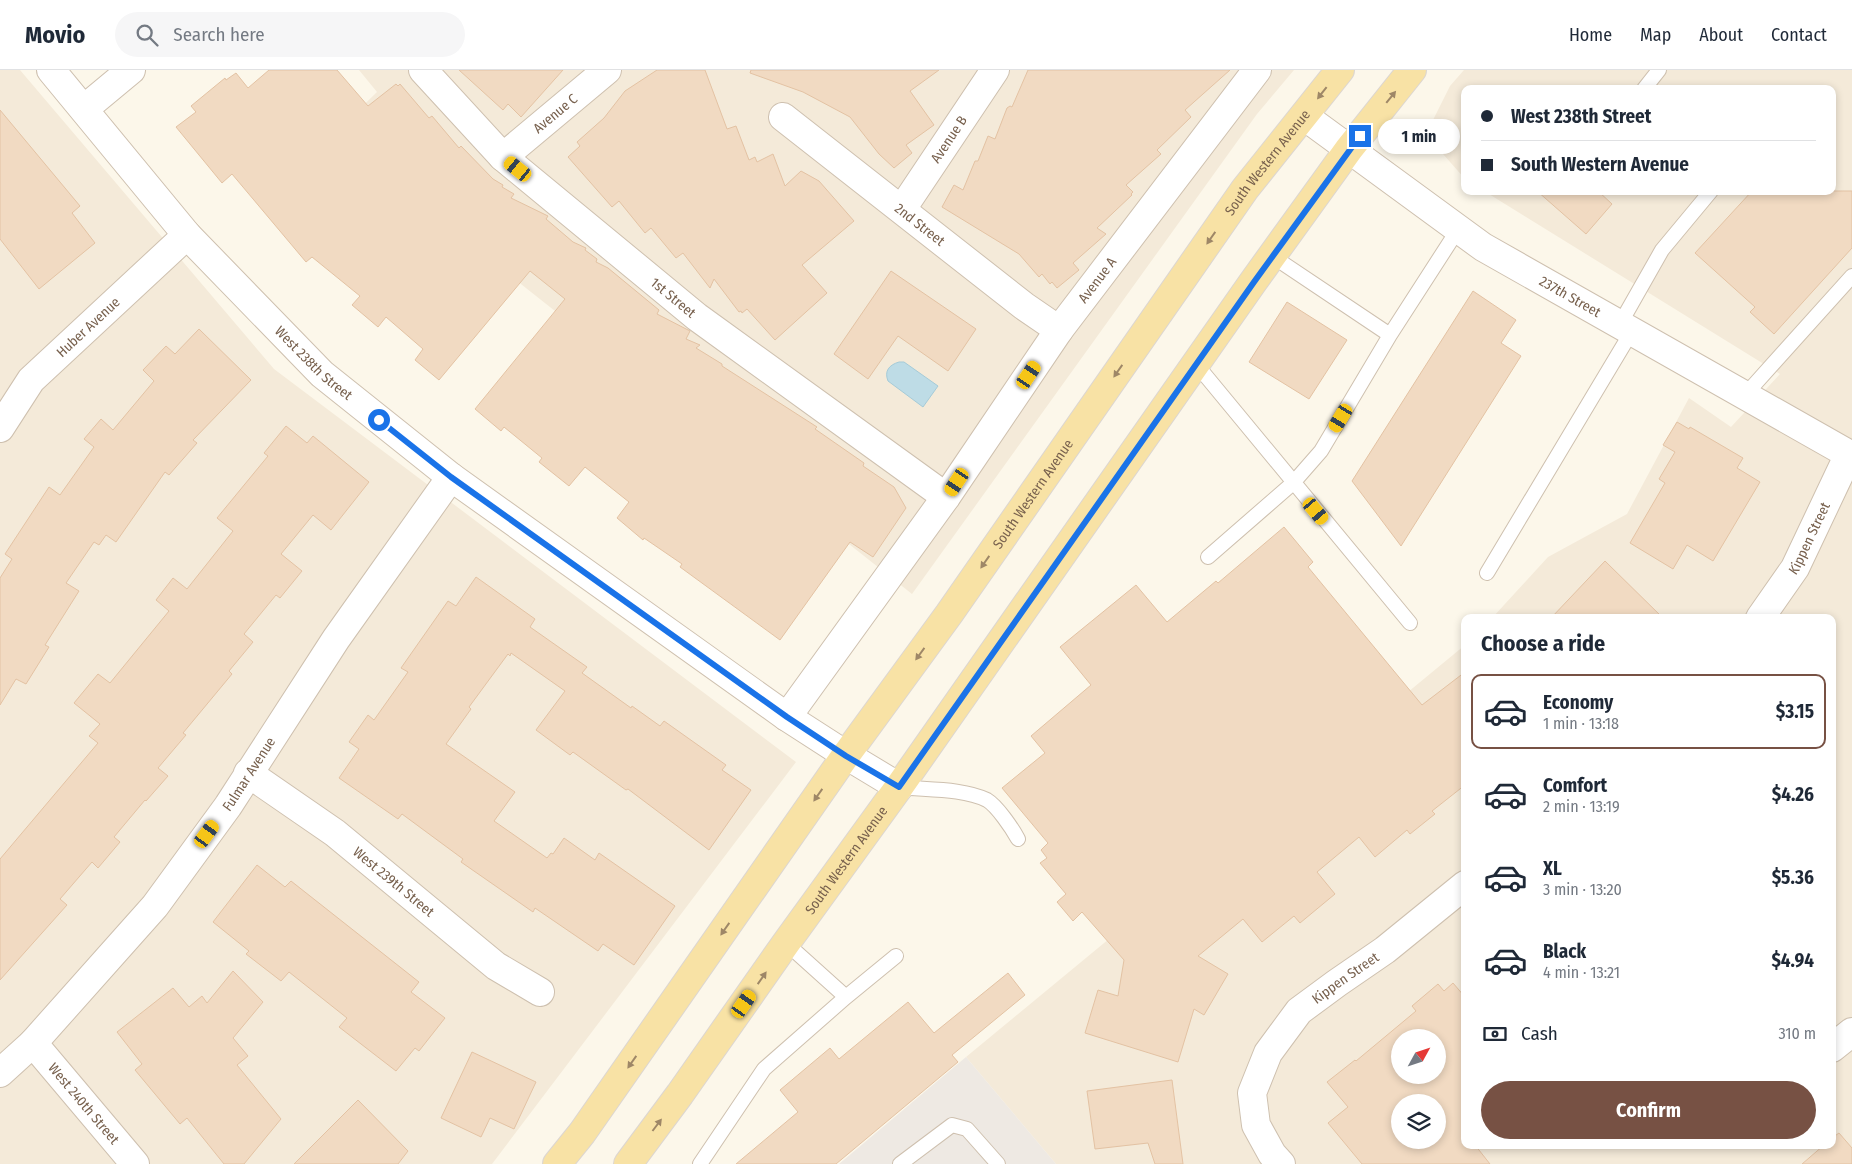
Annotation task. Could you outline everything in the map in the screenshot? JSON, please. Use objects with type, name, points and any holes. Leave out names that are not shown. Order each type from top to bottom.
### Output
[{"type":"main road","name":"South Western Avenue","points":[[557,1164],[582,1133],[846,756],[955,606],[1245,189],[1340,70]]},
{"type":"main road","name":"South Western Avenue","points":[[628,1164],[899,787],[1272,256],[1350,149],[1412,70]]},
{"type":"street","name":"West 238th Street","points":[[50,70],[188,235],[322,374],[451,477],[787,717],[846,756],[899,787]]},
{"type":"street","points":[[84,109],[130,70]]},
{"type":"street","name":"1st Street","points":[[424,70],[504,157],[698,317],[946,497]]},
{"type":"street","name":"Avenue C","points":[[504,157],[607,70]]},
{"type":"street","name":"Avenue B","points":[[902,209],[995,70]]},
{"type":"street","name":"Avenue A","points":[[787,717],[946,497],[1059,330],[1257,70]]},
{"type":"street","name":"237th Street","points":[[1304,116],[1484,246],[1850,455]]},
{"type":"street","name":"2nd Street","points":[[783,117],[1024,306],[1059,330]]},
{"type":"street","name":"Huber Avenue","points":[[0,428],[31,380],[188,235]]},
{"type":"street","name":"Kippen Street","points":[[1763,614],[1796,568],[1850,455]]},
{"type":"street","name":"Fulmar Avenue","points":[[0,1073],[33,1043],[155,906],[228,806],[336,639],[451,477]]},
{"type":"street","name":"West 239th Street","points":[[248,773],[335,833],[496,966],[540,992]]},
{"type":"street","name":"Kippen Street","points":[[1281,1164],[1272,1154],[1256,1125],[1252,1093],[1268,1053],[1299,1011],[1385,950],[1461,888]]},
{"type":"street","points":[[1836,1045],[1852,1032]]},
{"type":"street","name":"West 240th Street","points":[[33,1043],[135,1164]]},
{"type":"lane","points":[[1647,85],[1660,70]]},
{"type":"lane","points":[[1487,573],[1626,328],[1662,250],[1708,195]]},
{"type":"lane","points":[[1208,557],[1293,483],[1321,451],[1390,335],[1460,228]]},
{"type":"lane","points":[[1272,256],[1390,335]]},
{"type":"lane","points":[[1745,395],[1852,276]]},
{"type":"lane","points":[[1196,364],[1410,623]]},
{"type":"lane","points":[[899,787],[966,794],[988,801],[1012,828],[1018,839]]},
{"type":"lane","points":[[786,943],[846,997]]},
{"type":"lane","points":[[700,1164],[764,1069],[896,956]]},
{"type":"lane","points":[[900,1164],[952,1125],[967,1129],[998,1164]]},
{"type":"shaded area","points":[[0,70],[20,70],[274,369],[796,762],[492,1164],[0,1164]]},
{"type":"shaded area","points":[[359,70],[1294,70],[1257,114],[912,594],[333,135],[377,92]]},
{"type":"shaded area","points":[[1464,70],[1852,70],[1852,1164],[1056,1164],[966,1057],[1461,648],[1461,1149],[1836,1149],[1836,614],[1496,614],[1548,557],[1627,514],[1689,398],[1731,427],[1780,374],[1490,195],[1836,195],[1836,85],[1461,85],[1461,174],[1443,154],[1431,124],[1450,86]]},
{"type":"shaded area","points":[[966,1057],[1056,1164],[839,1164]]},
{"type":"water","points":[[899,362],[904,362],[938,386],[923,407],[888,381],[888,369]]},
{"type":"building","points":[[269,70],[337,70],[368,106],[396,84],[398,86],[400,84],[429,118],[432,116],[459,148],[461,146],[493,179],[514,194],[511,198],[548,216],[546,219],[573,242],[586,248],[585,250],[597,259],[596,262],[608,268],[659,310],[657,314],[690,331],[686,339],[700,345],[696,348],[817,427],[815,429],[864,463],[863,466],[894,487],[906,508],[873,557],[850,542],[780,640],[680,567],[682,564],[644,538],[643,540],[617,518],[629,502],[585,467],[569,486],[539,462],[542,458],[504,427],[501,431],[475,409],[565,299],[530,271],[439,380],[415,360],[423,349],[386,317],[378,327],[352,305],[360,296],[312,257],[306,262],[232,174],[222,183],[176,127],[196,112],[191,106],[225,78],[226,80],[236,73],[248,88]]},
{"type":"building","points":[[459,70],[563,70],[521,117],[508,104],[503,110]]},
{"type":"building","points":[[657,70],[705,70],[727,129],[736,126],[749,160],[755,157],[757,162],[773,154],[785,186],[801,171],[819,181],[854,221],[802,265],[827,293],[775,340],[747,309],[742,313],[741,311],[739,312],[714,279],[710,288],[683,253],[676,258],[651,228],[645,233],[619,201],[612,207],[568,157],[580,146],[577,142],[604,118],[625,91]]},
{"type":"building","points":[[751,70],[939,70],[910,91],[934,125],[906,145],[912,153],[894,168],[879,154],[850,117],[803,92],[750,73]]},
{"type":"building","points":[[1028,70],[1230,70],[1185,110],[1191,117],[1157,150],[1161,154],[1126,185],[1133,192],[1132,195],[1097,228],[1106,234],[1073,263],[1079,270],[1057,288],[1052,282],[1050,284],[1042,274],[1039,277],[1019,254],[942,207],[954,185],[963,190],[988,136],[995,139],[1007,108],[1012,107]]},
{"type":"building","points":[[0,110],[80,206],[72,213],[95,243],[39,289],[0,239]]},
{"type":"building","points":[[1836,191],[1852,191],[1852,248],[1774,334],[1750,312],[1755,307],[1695,253],[1748,195],[1836,195]]},
{"type":"building","points":[[1542,195],[1602,195],[1612,204],[1586,234]]},
{"type":"building","points":[[891,271],[976,329],[948,371],[898,336],[868,379],[834,354]]},
{"type":"building","points":[[1473,291],[1516,320],[1501,343],[1521,356],[1401,546],[1352,481]]},
{"type":"building","points":[[1287,302],[1347,340],[1309,399],[1249,362]]},
{"type":"building","points":[[199,329],[251,380],[193,440],[197,443],[169,475],[165,472],[116,542],[106,535],[99,545],[94,542],[66,583],[79,591],[45,645],[49,647],[26,684],[16,679],[0,705],[0,578],[12,559],[5,554],[49,487],[60,495],[94,447],[84,439],[101,419],[113,430],[154,381],[143,370],[166,346],[175,354]]},
{"type":"building","points":[[1677,422],[1689,429],[1690,427],[1743,458],[1737,468],[1760,482],[1713,561],[1687,545],[1673,569],[1630,543],[1665,483],[1659,479],[1675,452],[1663,445]]},
{"type":"building","points":[[286,426],[307,443],[313,436],[369,482],[331,530],[313,515],[281,554],[302,571],[280,598],[276,595],[244,634],[253,642],[229,671],[232,674],[183,733],[186,735],[158,768],[168,776],[114,837],[120,842],[98,868],[92,862],[60,899],[67,905],[0,980],[0,859],[98,743],[89,736],[100,724],[74,703],[98,674],[110,683],[169,611],[156,600],[173,578],[187,589],[233,531],[217,518],[268,456],[264,453]]},
{"type":"building","points":[[1284,527],[1313,562],[1308,567],[1422,705],[1461,675],[1461,788],[1432,811],[1435,814],[1410,834],[1407,830],[1375,857],[1359,837],[1317,872],[1335,894],[1300,923],[1294,916],[1262,942],[1243,919],[1198,956],[1228,974],[1204,1015],[1194,1009],[1178,1062],[1085,1033],[1098,990],[1118,996],[1124,960],[1082,912],[1073,921],[1057,902],[1066,894],[1040,863],[1047,858],[1041,850],[1048,843],[1002,788],[1045,753],[1031,736],[1091,685],[1060,647],[1136,585],[1167,622],[1216,581],[1218,583]]},
{"type":"building","points":[[1605,561],[1659,614],[1555,614]]},
{"type":"building","points":[[476,577],[535,619],[530,627],[587,667],[582,673],[660,726],[664,721],[726,765],[722,770],[751,790],[709,850],[628,789],[626,790],[573,752],[570,755],[536,730],[565,691],[511,653],[510,656],[508,654],[469,707],[471,709],[446,744],[515,792],[494,821],[547,858],[551,853],[553,854],[564,838],[595,860],[599,853],[675,906],[634,965],[603,944],[598,951],[535,908],[533,912],[461,862],[463,859],[402,814],[398,819],[339,778],[359,749],[349,742],[368,715],[374,720],[408,672],[401,668],[448,601],[456,606]]},
{"type":"building","points":[[257,865],[285,887],[291,881],[419,982],[411,992],[445,1018],[419,1051],[415,1048],[396,1071],[339,1027],[347,1018],[289,972],[281,981],[246,954],[249,951],[213,922]]},
{"type":"building","points":[[233,971],[263,1002],[233,1038],[248,1056],[237,1065],[281,1119],[244,1164],[224,1164],[187,1118],[180,1124],[135,1070],[142,1064],[117,1032],[173,988],[189,1007],[202,996],[207,1003]]},
{"type":"building","points":[[1008,973],[1025,995],[952,1055],[958,1062],[836,1164],[736,1164],[798,1112],[780,1090],[830,1048],[839,1059],[908,1002],[934,1033]]},
{"type":"building","points":[[1453,983],[1461,992],[1461,1149],[1478,1149],[1490,1164],[1362,1164],[1328,1123],[1348,1107],[1327,1082],[1391,1032],[1391,1084],[1446,1084],[1446,1029],[1394,1029],[1416,1011],[1412,1006],[1438,984],[1444,991]]},
{"type":"building","points":[[472,1052],[536,1082],[514,1129],[490,1118],[481,1137],[441,1118]]},
{"type":"building","points":[[1172,1080],[1183,1164],[1155,1164],[1148,1143],[1095,1149],[1087,1091]]},
{"type":"building","points":[[358,1100],[408,1151],[398,1164],[294,1164]]},
{"type":"building","points":[[1839,1133],[1852,1148],[1852,1164],[1802,1164],[1819,1149],[1836,1149],[1836,1135]]},
{"type":"route","points":[[379,420],[451,477],[787,717],[846,756],[899,787],[1254,282],[1360,136]]}]
